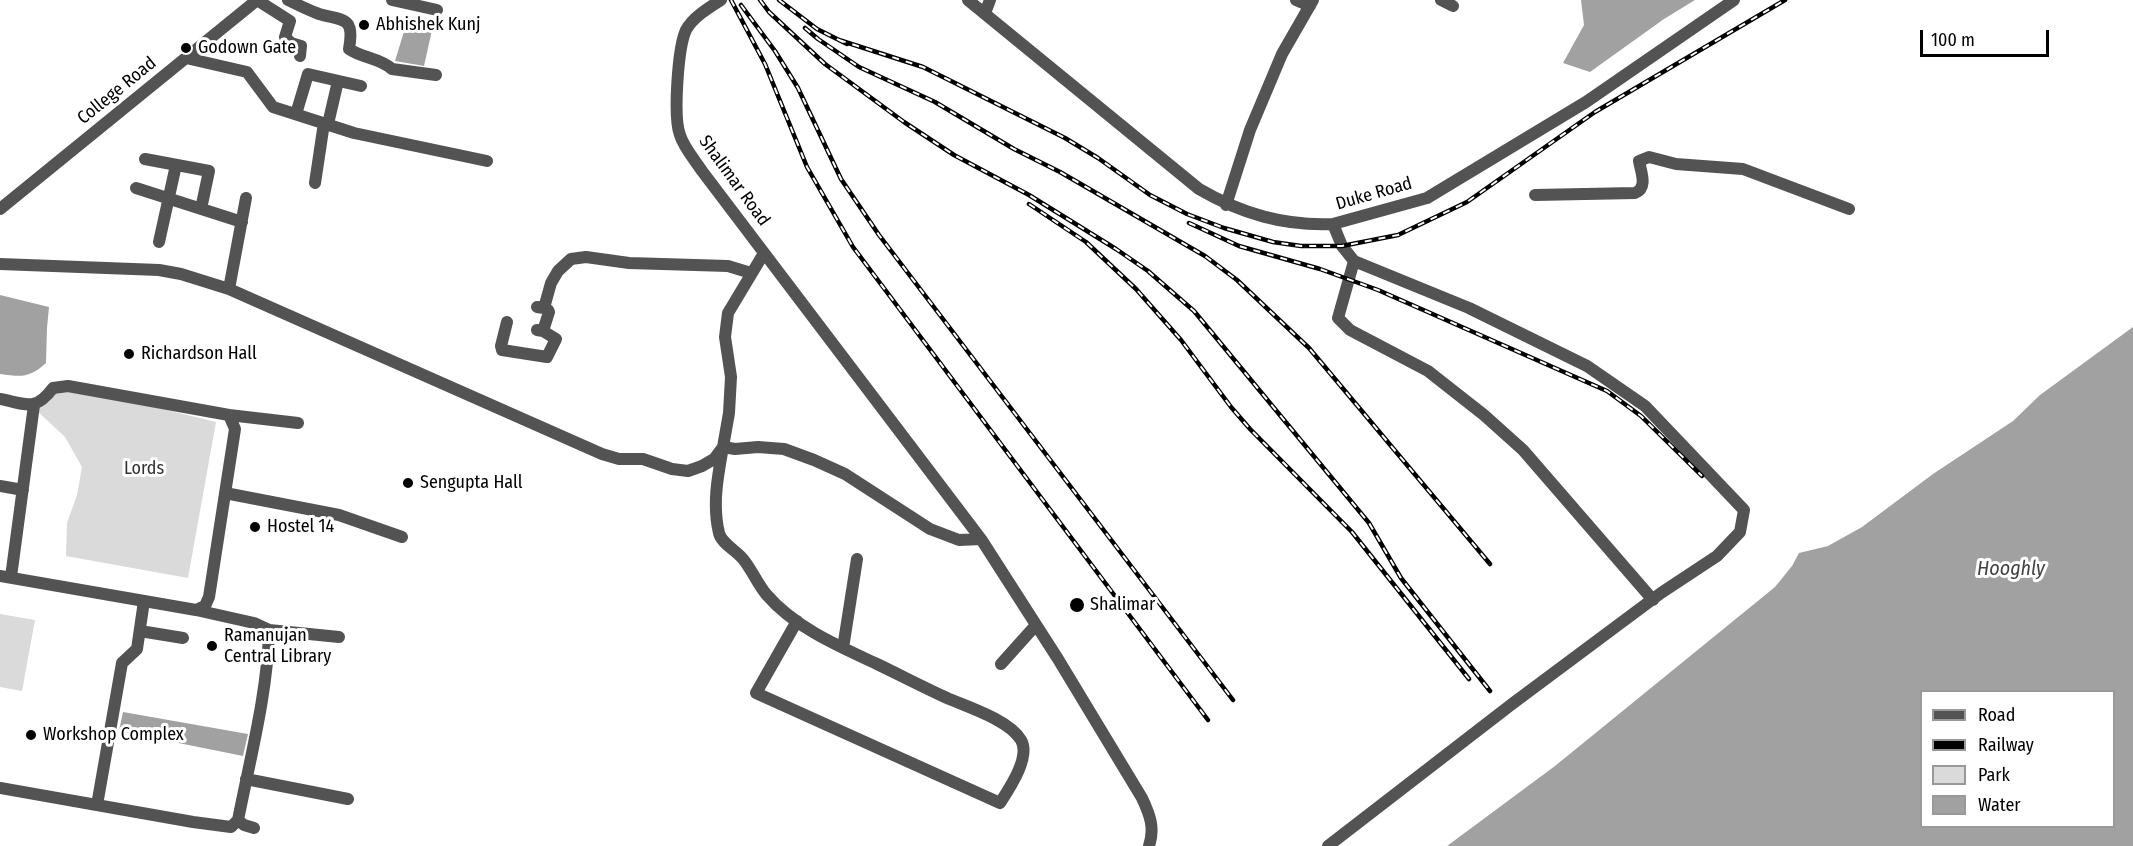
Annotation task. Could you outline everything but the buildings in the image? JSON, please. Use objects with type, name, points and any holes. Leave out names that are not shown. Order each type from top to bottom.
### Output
[{"type":"street","points":[[257,0],[290,21],[285,38],[301,46],[300,56]]},
{"type":"street","name":"College Road","points":[[0,209],[257,0]]},
{"type":"street","points":[[288,0],[308,10],[347,22],[351,36],[349,48],[354,52],[387,64],[392,69],[436,75]]},
{"type":"street","points":[[392,0],[437,10]]},
{"type":"street","name":"Duke Road","points":[[968,0],[1199,189],[1226,205],[1264,218],[1317,225],[1333,225],[1427,198],[1586,102],[1734,0]]},
{"type":"street","points":[[985,13],[990,0]]},
{"type":"street","points":[[1226,205],[1250,130],[1282,54],[1312,3],[1296,0]]},
{"type":"street","points":[[1441,0],[1453,6]]},
{"type":"street","name":"Shalimar Road","points":[[715,2],[687,29],[679,61],[677,116],[680,136],[702,171],[981,539],[1036,624],[1142,798],[1151,819],[1152,837],[1149,846]]},
{"type":"street","points":[[186,58],[248,72],[273,107],[354,133],[487,161]]},
{"type":"street","points":[[296,114],[308,74],[361,86]]},
{"type":"street","points":[[315,183],[326,123],[338,81]]},
{"type":"street","points":[[1535,195],[1635,193],[1643,186],[1639,161],[1649,157],[1676,164],[1743,169],[1850,209]]},
{"type":"street","points":[[145,159],[209,171],[201,209]]},
{"type":"street","points":[[159,242],[176,165]]},
{"type":"street","points":[[136,188],[242,222]]},
{"type":"street","points":[[230,289],[246,198]]},
{"type":"street","points":[[1328,846],[1456,750],[1512,704],[1717,556],[1740,532],[1744,510],[1645,406],[1587,366],[1469,308],[1354,261],[1342,246],[1333,225]]},
{"type":"street","points":[[764,253],[728,313],[725,337],[731,377],[729,412],[715,500],[719,535],[743,559],[766,594],[798,621],[843,648],[992,718],[1014,732],[1023,742],[1023,755],[1019,770],[1000,803],[756,693],[798,621]]},
{"type":"street","points":[[507,322],[502,350],[547,357],[556,339],[540,330],[549,312],[540,307],[558,271],[571,259],[586,257],[640,264],[728,266],[751,273]]},
{"type":"street","points":[[1354,261],[1338,318],[1350,330],[1428,371],[1484,415],[1523,450],[1653,600]]},
{"type":"street","points":[[0,264],[159,270],[198,278],[230,289],[602,454],[619,459],[643,459],[672,469],[688,471],[714,459],[723,447]]},
{"type":"street","points":[[0,399],[34,405],[44,400],[52,388],[68,386],[229,415],[298,423]]},
{"type":"street","points":[[34,405],[23,490],[5,577],[196,610],[254,624],[269,630],[339,637]]},
{"type":"street","points":[[196,610],[205,606],[210,597],[236,429],[229,415]]},
{"type":"street","points":[[723,447],[784,449],[845,474],[930,529],[959,540],[981,539]]},
{"type":"street","points":[[0,486],[23,490]]},
{"type":"street","points":[[225,493],[339,515],[402,537]]},
{"type":"street","points":[[843,648],[856,559]]},
{"type":"street","points":[[97,805],[122,663],[137,649],[144,601]]},
{"type":"street","points":[[1001,664],[1036,624]]},
{"type":"street","points":[[0,788],[231,827],[238,820],[246,779],[269,650],[269,630]]},
{"type":"street","points":[[140,631],[183,638]]},
{"type":"street","points":[[246,779],[348,800]]},
{"type":"street","points":[[238,820],[254,828]]},
{"type":"green space","name":"Lords","points":[[53,389],[85,390],[216,422],[188,578],[66,556],[67,523],[77,495],[82,467],[65,437],[33,407]]},
{"type":"green space","points":[[0,614],[35,620],[22,691],[0,687]]},
{"type":"water","points":[[1581,0],[1695,0],[1664,19],[1590,72],[1563,63],[1584,25]]},
{"type":"water","points":[[406,25],[432,30],[424,66],[395,61]]},
{"type":"water","points":[[0,295],[49,307],[46,363],[30,374],[20,376],[0,374]]},
{"type":"water","name":"Hooghly","points":[[2133,327],[2133,846],[1447,846],[1555,766],[1775,587],[1799,553],[1828,546],[1862,527],[1933,474],[2013,421],[2040,395]]},
{"type":"water","points":[[123,712],[248,734],[243,756],[119,731]]},
{"type":"railway","points":[[731,0],[765,64],[807,167],[853,247],[1208,720]]},
{"type":"railway","points":[[760,0],[769,12],[825,64],[904,122],[954,155],[1029,195],[1116,249],[1148,271],[1194,311],[1369,523],[1401,578],[1490,691]]},
{"type":"railway","points":[[779,0],[817,29],[847,44]]},
{"type":"railway","points":[[839,40],[923,67],[1065,138],[1150,195],[1187,214],[1224,228],[1273,242],[1301,246],[1342,246],[1398,235],[1467,202],[1595,112],[1785,0]]},
{"type":"railway","points":[[741,5],[775,51],[798,88],[841,179],[879,235],[1233,700]]},
{"type":"railway","points":[[805,28],[859,67],[935,102],[1014,149],[1060,172],[1205,256],[1237,280],[1309,348],[1490,564]]},
{"type":"railway","points":[[1029,204],[1086,242],[1136,289],[1181,340],[1250,429],[1352,532],[1469,679]]},
{"type":"railway","points":[[1189,223],[1239,246],[1320,269],[1378,290],[1607,391],[1641,416],[1702,476]]},
{"type":"place","name":"Abhishek Kunj","points":[[364,25]]},
{"type":"place","name":"Godown Gate","points":[[186,48]]},
{"type":"place","name":"Richardson Hall","points":[[129,354]]},
{"type":"place","name":"Sengupta Hall","points":[[408,483]]},
{"type":"place","name":"Hostel 14","points":[[255,527]]},
{"type":"place","name":"Shalimar","points":[[1077,605]]},
{"type":"place","name":"Ramanujan Central Library","points":[[212,646]]},
{"type":"place","name":"Workshop Complex","points":[[31,735]]}]
